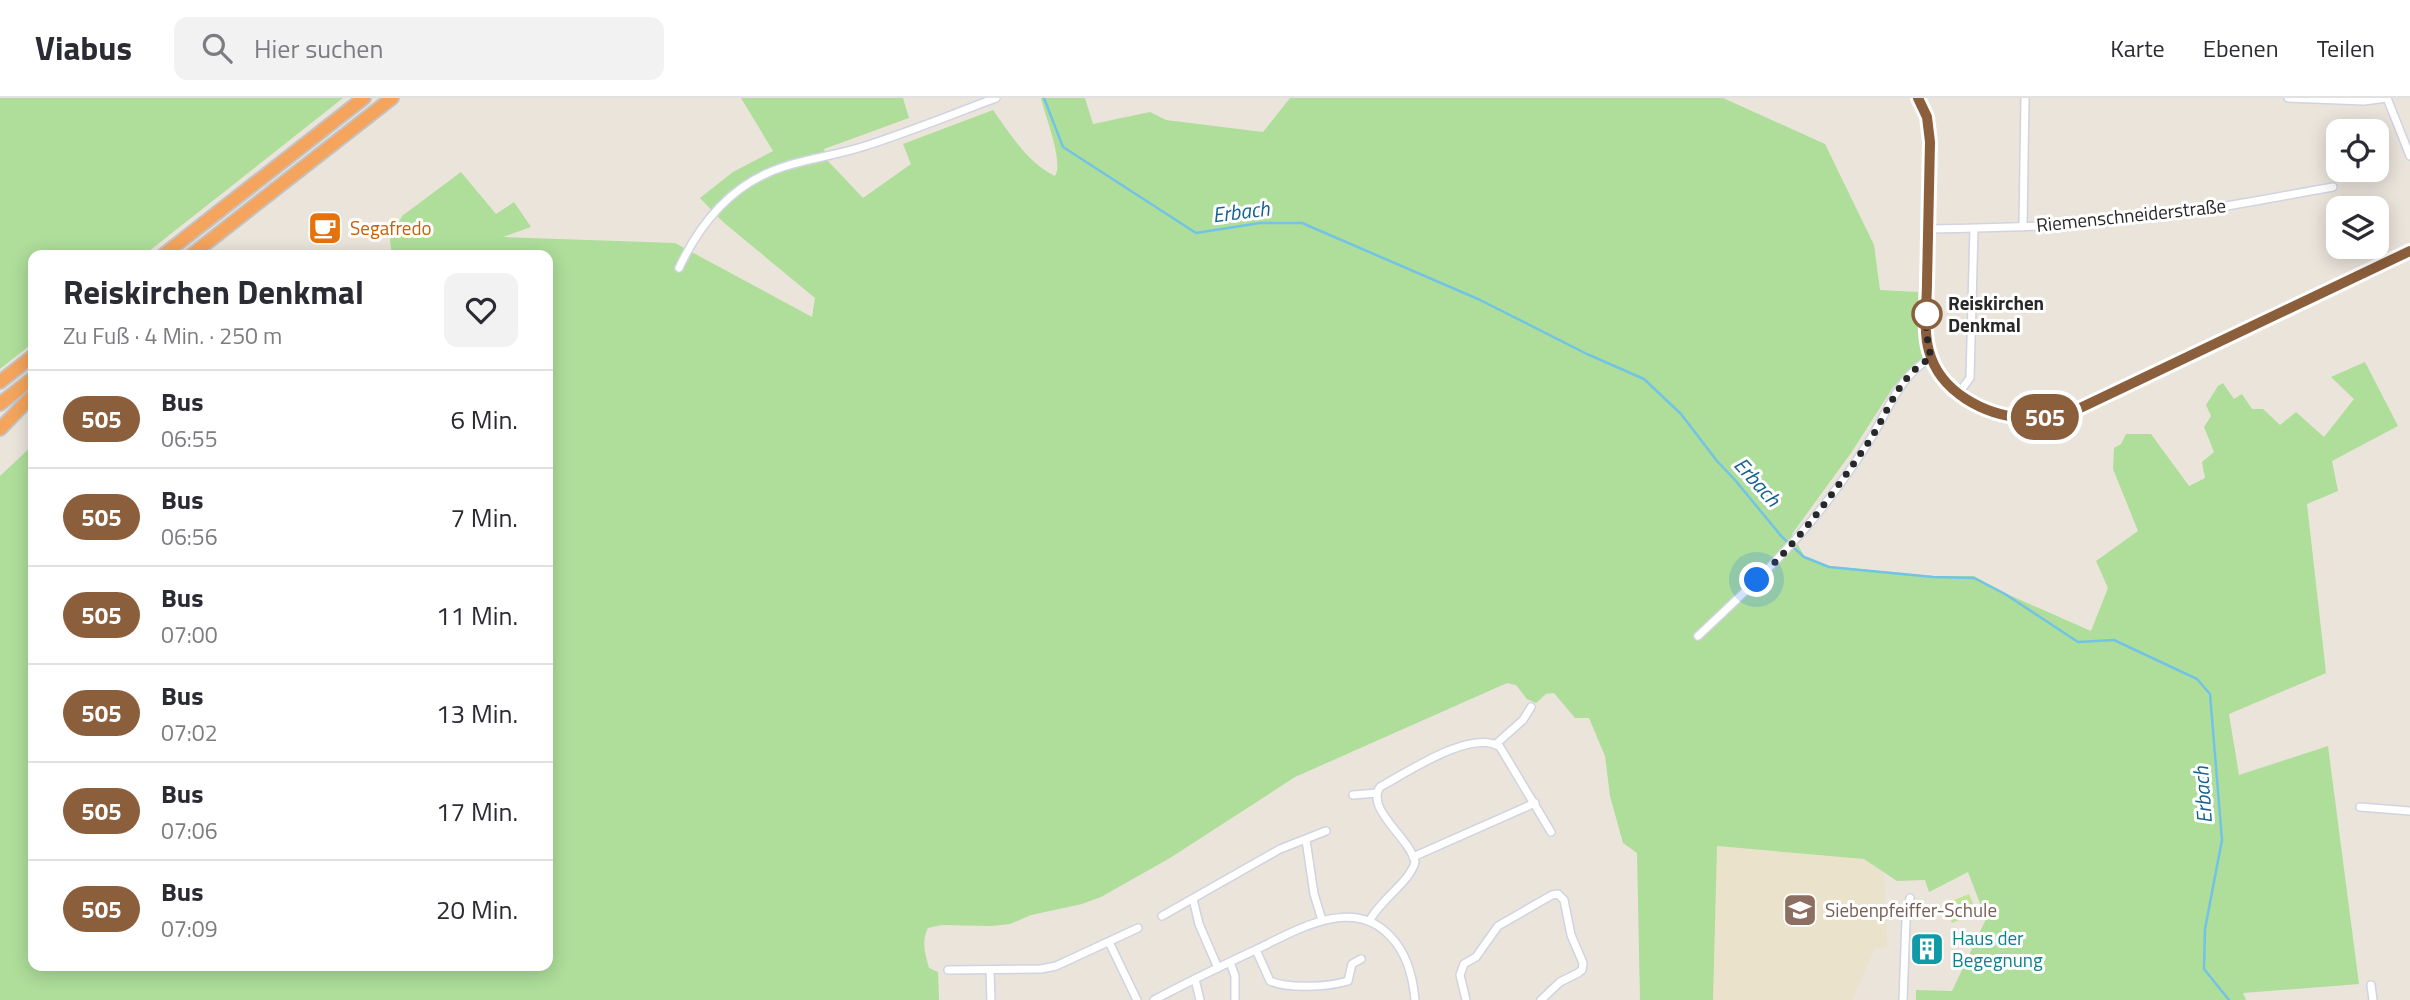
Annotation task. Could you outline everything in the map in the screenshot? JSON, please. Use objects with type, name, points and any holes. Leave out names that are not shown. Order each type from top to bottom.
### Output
[{"type":"highway","points":[[170,250],[363,98]]},
{"type":"highway","points":[[198,250],[392,98]]},
{"type":"highway","points":[[0,382],[28,360]]},
{"type":"highway","points":[[0,404],[28,382]]},
{"type":"highway","points":[[0,429],[28,400]]},
{"type":"street","points":[[679,268],[704,224],[740,189],[780,168],[836,155],[996,98]]},
{"type":"street","points":[[1918,98],[1929,125],[1926,332],[1931,358],[1938,373],[1958,394],[1987,410],[2024,418],[2059,415],[2076,410],[2410,251]]},
{"type":"street","points":[[2023,227],[2025,98]]},
{"type":"street","points":[[2288,98],[2364,101],[2387,98],[2410,156]]},
{"type":"street","name":"Riemenschneiderstraße","points":[[1928,229],[2023,227],[2140,218],[2333,187]]},
{"type":"street","points":[[1958,394],[1970,377],[1974,229]]},
{"type":"street","points":[[1698,636],[1791,545],[1826,503],[1871,438],[1900,385],[1910,372],[1931,358]]},
{"type":"street","points":[[1496,744],[1523,720],[1531,707]]},
{"type":"street","points":[[1370,920],[1413,868],[1413,857],[1400,833],[1383,816],[1377,793],[1380,788],[1445,752],[1468,744],[1490,743],[1500,747],[1551,832]]},
{"type":"street","points":[[1353,795],[1377,793]]},
{"type":"street","points":[[1413,857],[1535,803]]},
{"type":"street","points":[[2360,807],[2410,811]]},
{"type":"street","points":[[1162,916],[1280,849],[1326,831]]},
{"type":"street","points":[[1306,840],[1314,894],[1322,920]]},
{"type":"street","points":[[1466,1000],[1460,975],[1464,964],[1476,957],[1498,926],[1552,895],[1559,894],[1564,900],[1571,935],[1583,963],[1582,970],[1551,989],[1541,1000]]},
{"type":"street","points":[[1903,1000],[1906,921],[1910,898]]},
{"type":"street","points":[[1193,900],[1199,924],[1218,968]]},
{"type":"street","points":[[1154,1000],[1322,920],[1343,917],[1370,920],[1384,929],[1402,952],[1413,980],[1415,1000]]},
{"type":"street","points":[[948,970],[1048,968],[1138,928]]},
{"type":"street","points":[[1109,942],[1137,1000]]},
{"type":"street","points":[[1256,950],[1270,981],[1285,985],[1320,985],[1348,981],[1352,964],[1361,959]]},
{"type":"street","points":[[1230,962],[1235,976],[1235,1000]]},
{"type":"street","points":[[990,970],[992,1000]]},
{"type":"street","points":[[1195,979],[1200,1000]]},
{"type":"street","points":[[2371,985],[2373,1000]]},
{"type":"shaded area","name":"Siebenpfeiffer-Schule","points":[[1716,846],[1864,859],[1884,873],[1887,947],[1875,948],[1852,1000],[1713,1000]]},
{"type":"green space","points":[[0,98],[343,98],[150,250],[28,250],[28,347],[0,369]]},
{"type":"green space","points":[[741,98],[903,98],[909,118],[824,149],[828,161],[863,198],[911,164],[903,144],[993,110],[1028,156],[1055,176],[1056,150],[1041,98],[1085,98],[1093,124],[1150,112],[1166,120],[1263,132],[1290,98],[1723,98],[1825,144],[1874,245],[1880,290],[1918,292],[1919,340],[1923,359],[1894,386],[1851,453],[1792,534],[1804,556],[1830,566],[1933,576],[1974,576],[2007,594],[2091,631],[2108,588],[2096,561],[2138,531],[2113,469],[2114,448],[2121,444],[2126,434],[2151,434],[2189,486],[2205,478],[2202,462],[2214,452],[2204,427],[2211,416],[2206,405],[2218,386],[2223,383],[2234,399],[2242,394],[2252,409],[2263,409],[2280,425],[2296,412],[2324,437],[2354,399],[2331,377],[2365,362],[2398,426],[2332,461],[2338,491],[2307,504],[2326,673],[2229,714],[2239,775],[2328,746],[2359,984],[2243,993],[2246,1000],[1916,1000],[1916,990],[1952,991],[1986,919],[1968,872],[1929,892],[1925,880],[1897,881],[1864,859],[1717,846],[1713,1000],[1640,1000],[1637,853],[1623,843],[1610,796],[1605,756],[1589,718],[1575,718],[1554,693],[1546,694],[1536,703],[1527,699],[1516,685],[1507,683],[1295,777],[1170,858],[1101,897],[1031,915],[1010,924],[942,925],[928,928],[924,943],[925,952],[929,968],[938,972],[939,1000],[0,1000],[0,476],[28,450],[28,971],[553,971],[553,250],[391,250],[390,240],[402,216],[461,172],[496,214],[514,202],[531,227],[503,237],[675,243],[812,317],[815,298],[723,222],[700,198],[733,172],[773,151]]},
{"type":"green space","points":[[1969,894],[1977,913],[1952,923],[1944,904]]},
{"type":"waterway","name":"Erbach","points":[[1044,98],[1063,147],[1196,233],[1260,223],[1302,223],[1478,299],[1587,354],[1644,379],[1681,414],[1782,537],[1804,557],[1829,567],[1933,577],[1974,578],[2005,594],[2078,642],[2114,640],[2197,679],[2210,694],[2222,840],[2205,929],[2204,969],[2229,1000]]},
{"type":"bus line","name":"505","points":[[1918,98],[1927,117],[1930,142],[1926,332],[1928,349],[1938,373],[1948,385],[1980,408],[2024,418],[2059,415],[2076,410],[2410,251]]},
{"type":"place","name":"Segafredo","points":[[325,228]]},
{"type":"place","name":"Reiskirchen Denkmal","points":[[1927,314]]},
{"type":"place","name":"Siebenpfeiffer-Schule","points":[[1800,910]]},
{"type":"place","name":"Haus der Begegnung","points":[[1927,949]]},
{"type":"route","points":[[1757,580],[1776,563],[1826,503],[1871,438],[1910,372],[1931,358],[1926,332],[1927,314]]}]
